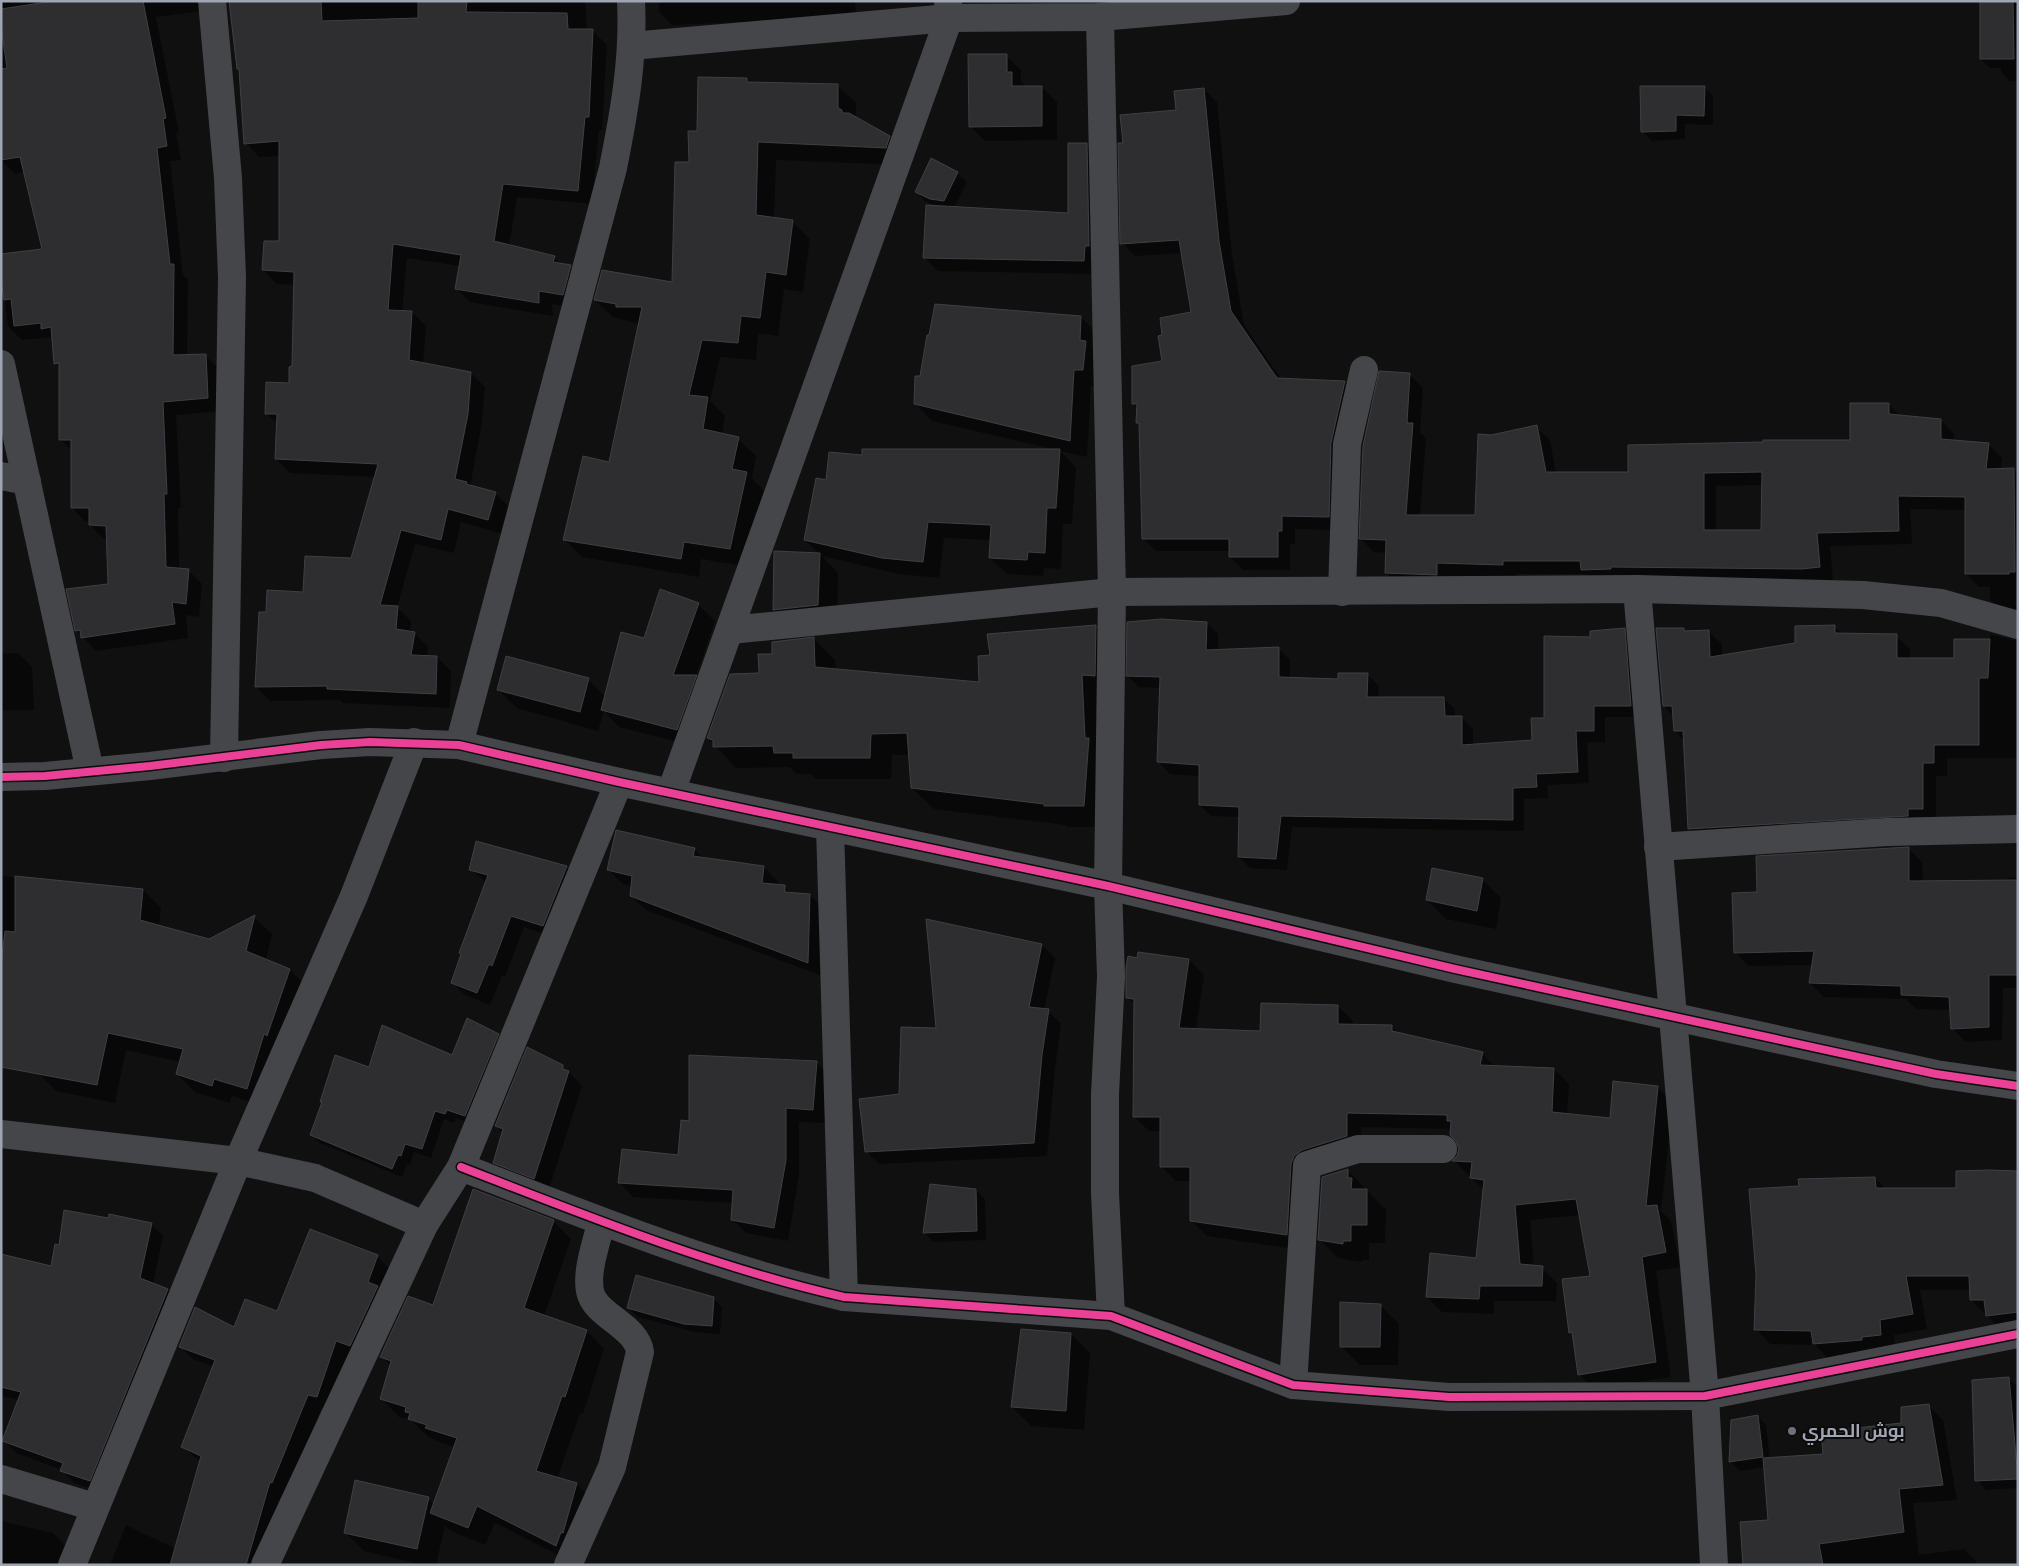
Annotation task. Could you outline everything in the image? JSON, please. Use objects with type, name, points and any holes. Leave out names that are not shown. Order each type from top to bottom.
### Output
[{"type":"street","points":[[212,1],[228,178],[232,277],[224,758]]},
{"type":"street","points":[[459,745],[613,168],[626,104],[631,46],[630,1]]},
{"type":"street","points":[[631,46],[948,10],[1100,17],[1286,1]]},
{"type":"street","points":[[671,792],[730,630],[948,10]]},
{"type":"street","points":[[1100,17],[1112,592],[1108,886],[1111,977],[1105,1094],[1105,1193],[1111,1316]]},
{"type":"street","points":[[1,364],[14,479],[90,771]]},
{"type":"street","points":[[1342,592],[1346,444],[1364,370]]},
{"type":"street","points":[[730,630],[1112,592],[1637,589],[1863,595],[1931,602],[2018,625]]},
{"type":"street","points":[[1637,589],[1705,1396],[1714,1565]]},
{"type":"street","points":[[1,777],[90,771],[224,758],[321,745],[370,742],[459,745],[619,782],[1108,886],[1455,969],[1673,1017],[1936,1074],[2018,1086]]},
{"type":"street","points":[[72,1565],[94,1507],[238,1161],[354,896],[414,742]]},
{"type":"street","points":[[265,1565],[424,1225],[461,1168],[619,782]]},
{"type":"street","points":[[830,826],[844,1297]]},
{"type":"street","points":[[1658,847],[1887,832],[2018,829]]},
{"type":"street","points":[[1,1134],[238,1161],[315,1178],[424,1225]]},
{"type":"street","points":[[1293,1385],[1308,1165],[1358,1148],[1444,1149]]},
{"type":"street","points":[[461,1168],[601,1222],[729,1266],[801,1287],[844,1297],[1111,1316],[1293,1385],[1448,1397],[1705,1396],[2018,1334]]},
{"type":"street","points":[[568,1565],[612,1467],[640,1352],[634,1338],[596,1303],[590,1292],[589,1278],[601,1222]]},
{"type":"street","points":[[1,1479],[94,1507]]},
{"type":"building","points":[[54,1],[143,1],[166,118],[163,119],[167,146],[157,148],[170,264],[174,264],[173,355],[206,354],[208,398],[163,402],[167,494],[164,494],[166,567],[189,569],[186,604],[172,602],[175,624],[81,638],[80,630],[75,631],[66,589],[108,584],[106,526],[89,525],[89,508],[71,508],[71,440],[59,440],[59,363],[54,364],[51,327],[41,329],[41,323],[14,326],[11,299],[4,300],[1,280],[1,254],[42,249],[20,157],[1,160],[1,69],[7,68],[1,27],[1,9]]},
{"type":"building","points":[[229,1],[321,1],[322,21],[418,18],[418,1],[467,1],[466,12],[567,13],[568,29],[593,29],[589,117],[585,117],[578,191],[503,184],[494,241],[555,256],[553,262],[571,265],[563,295],[539,291],[539,303],[455,289],[461,255],[393,244],[388,310],[412,311],[409,360],[471,372],[468,414],[455,479],[496,492],[488,520],[448,509],[441,540],[401,530],[380,605],[398,606],[396,629],[415,632],[411,655],[437,656],[436,694],[327,689],[327,686],[255,687],[259,612],[266,612],[267,590],[303,592],[305,556],[351,558],[378,464],[275,459],[277,414],[265,414],[266,382],[289,383],[289,367],[292,366],[294,272],[262,270],[264,241],[279,241],[279,141],[244,144],[239,69],[237,69]]},
{"type":"building","points":[[1980,1],[2013,1],[2014,59],[1980,59]]},
{"type":"building","points":[[968,54],[1007,54],[1007,72],[1012,72],[1012,86],[1042,86],[1042,126],[969,127]]},
{"type":"building","points":[[698,77],[747,78],[747,82],[838,84],[838,108],[842,110],[842,113],[849,113],[890,136],[886,148],[758,142],[756,215],[793,220],[786,275],[766,272],[760,318],[741,316],[738,343],[702,340],[689,395],[708,397],[703,429],[739,437],[732,469],[747,472],[730,549],[684,542],[681,559],[563,540],[583,456],[609,462],[642,307],[616,307],[616,304],[594,300],[602,270],[672,282],[675,162],[689,162],[688,131],[697,131]]},
{"type":"building","points":[[1640,86],[1705,86],[1704,116],[1676,115],[1676,131],[1641,132]]},
{"type":"building","points":[[1204,88],[1219,241],[1231,311],[1277,378],[1345,381],[1331,443],[1329,517],[1282,516],[1282,531],[1278,531],[1278,557],[1229,557],[1229,539],[1142,539],[1139,423],[1136,423],[1137,404],[1132,404],[1132,366],[1162,361],[1158,336],[1162,335],[1160,318],[1191,312],[1179,240],[1120,244],[1118,143],[1123,143],[1120,115],[1176,110],[1174,91]]},
{"type":"building","points":[[1068,143],[1087,143],[1089,246],[1085,246],[1084,261],[923,258],[926,205],[1068,213]]},
{"type":"building","points":[[931,158],[958,172],[944,201],[930,199],[915,192]]},
{"type":"building","points":[[935,304],[1081,316],[1080,340],[1086,341],[1083,370],[1074,370],[1070,441],[914,404],[915,376],[920,376],[927,335],[929,335]]},
{"type":"building","points":[[1379,371],[1410,373],[1407,423],[1413,423],[1406,515],[1475,515],[1478,434],[1491,435],[1537,425],[1546,472],[1628,472],[1628,445],[1763,442],[1763,440],[1850,440],[1850,403],[1889,403],[1889,414],[1941,419],[1941,439],[1989,443],[1986,469],[2014,468],[2015,572],[2009,572],[2009,574],[1965,574],[1965,497],[1898,496],[1899,531],[1817,533],[1820,567],[1802,569],[1611,567],[1611,569],[1581,570],[1580,561],[1503,561],[1503,565],[1437,563],[1437,575],[1385,573],[1386,540],[1359,539],[1363,446]],"holes":[[[1762,472],[1761,530],[1704,530],[1704,473]]]},
{"type":"building","points":[[862,449],[1060,449],[1056,508],[1047,508],[1045,553],[1028,552],[1027,560],[989,558],[991,525],[928,522],[923,562],[882,558],[804,540],[816,478],[826,480],[829,452],[862,455]]},
{"type":"building","points":[[774,551],[820,553],[818,605],[773,610]]},
{"type":"building","points":[[660,589],[699,603],[673,675],[697,675],[677,730],[601,710],[621,632],[644,638]]},
{"type":"building","points":[[1161,619],[1207,622],[1206,650],[1279,647],[1279,677],[1338,679],[1338,673],[1368,673],[1367,697],[1444,697],[1445,716],[1462,716],[1462,745],[1532,740],[1531,718],[1544,718],[1544,636],[1590,637],[1590,631],[1625,628],[1631,706],[1594,706],[1594,731],[1576,731],[1578,772],[1536,774],[1537,787],[1513,788],[1513,820],[1281,816],[1276,859],[1238,857],[1239,807],[1199,805],[1199,765],[1157,762],[1160,677],[1126,676],[1127,622]]},
{"type":"building","points":[[1096,625],[1095,676],[1082,675],[1085,738],[1089,738],[1084,806],[1044,806],[1044,804],[911,788],[907,733],[871,734],[870,758],[793,758],[793,753],[774,753],[773,746],[713,747],[713,740],[707,738],[730,674],[759,673],[758,654],[772,654],[772,642],[814,637],[815,667],[979,682],[978,656],[990,655],[987,634]]},
{"type":"building","points":[[1835,625],[1835,633],[1897,634],[1897,658],[1954,658],[1954,639],[1990,639],[1988,678],[1979,678],[1979,745],[1934,745],[1934,763],[1923,763],[1923,809],[1908,809],[1908,816],[1688,829],[1683,731],[1674,731],[1672,706],[1663,706],[1656,628],[1684,628],[1684,631],[1709,630],[1710,657],[1795,643],[1795,626]]},
{"type":"building","points":[[506,656],[589,678],[580,712],[497,690]]},
{"type":"building","points":[[616,830],[695,848],[693,856],[764,866],[762,883],[785,885],[785,892],[810,894],[808,963],[630,896],[632,876],[607,870]]},
{"type":"building","points":[[476,841],[567,866],[543,926],[511,916],[492,966],[489,964],[477,993],[451,983],[461,954],[459,953],[488,875],[469,870]]},
{"type":"building","points":[[1909,847],[1909,881],[2018,880],[2018,975],[1989,975],[1989,1027],[1951,1029],[1949,997],[1901,995],[1901,986],[1809,983],[1814,951],[1734,953],[1732,893],[1757,892],[1756,856]]},
{"type":"building","points":[[1432,868],[1483,878],[1477,911],[1426,900]]},
{"type":"building","points":[[15,876],[143,889],[140,920],[209,939],[255,915],[246,951],[290,969],[267,1036],[264,1034],[247,1089],[214,1079],[212,1086],[176,1074],[183,1049],[108,1033],[97,1085],[1,1067],[1,965],[5,931],[15,932]]},
{"type":"building","points":[[926,919],[1042,944],[1029,1007],[1049,1009],[1042,1055],[1034,1143],[865,1152],[859,1099],[899,1094],[901,1027],[936,1028]]},
{"type":"building","points":[[1138,952],[1189,959],[1179,1028],[1260,1031],[1261,1003],[1338,1005],[1338,1024],[1392,1025],[1392,1031],[1483,1052],[1480,1065],[1554,1068],[1552,1112],[1610,1118],[1613,1081],[1658,1086],[1646,1206],[1657,1205],[1666,1252],[1642,1257],[1656,1362],[1578,1375],[1572,1332],[1569,1333],[1562,1279],[1590,1276],[1576,1199],[1515,1205],[1520,1264],[1543,1266],[1542,1286],[1480,1286],[1479,1299],[1426,1297],[1430,1253],[1476,1258],[1484,1180],[1470,1178],[1472,1162],[1452,1161],[1457,1156],[1459,1149],[1456,1141],[1450,1135],[1451,1121],[1447,1121],[1447,1115],[1347,1113],[1347,1136],[1302,1150],[1294,1156],[1291,1164],[1287,1235],[1190,1221],[1190,1167],[1160,1167],[1160,1117],[1133,1117],[1134,999],[1126,998],[1126,968],[1128,956],[1137,958]]},
{"type":"building","points":[[467,1018],[499,1034],[465,1116],[447,1110],[445,1114],[435,1111],[422,1149],[405,1144],[401,1156],[398,1155],[392,1169],[310,1135],[322,1102],[320,1102],[335,1055],[369,1067],[382,1025],[452,1055]]},
{"type":"building","points":[[527,1047],[563,1065],[563,1069],[569,1071],[534,1179],[493,1163],[503,1129],[495,1126]]},
{"type":"building","points":[[689,1055],[817,1061],[813,1110],[786,1108],[786,1160],[774,1228],[731,1220],[733,1190],[618,1183],[622,1149],[678,1155],[681,1120],[689,1121]]},
{"type":"building","points":[[1348,1169],[1348,1178],[1352,1178],[1351,1189],[1367,1189],[1367,1225],[1351,1225],[1351,1241],[1343,1241],[1343,1244],[1318,1240],[1322,1177]]},
{"type":"building","points":[[1956,1171],[2018,1171],[2018,1312],[1986,1316],[1984,1300],[1970,1300],[1969,1276],[1906,1276],[1913,1314],[1880,1320],[1881,1335],[1862,1337],[1862,1340],[1813,1344],[1811,1331],[1754,1330],[1756,1275],[1749,1189],[1799,1186],[1798,1179],[1875,1177],[1876,1188],[1956,1188]]},
{"type":"building","points":[[930,1184],[976,1189],[977,1231],[923,1233]]},
{"type":"building","points":[[473,1189],[554,1220],[524,1308],[587,1330],[565,1397],[562,1396],[536,1471],[577,1483],[563,1533],[561,1532],[556,1546],[477,1506],[468,1528],[430,1513],[457,1438],[425,1428],[427,1425],[408,1419],[410,1413],[405,1412],[406,1407],[380,1399],[391,1361],[380,1357],[408,1296],[433,1305]]},
{"type":"building","points":[[64,1210],[108,1218],[109,1214],[152,1223],[140,1278],[168,1289],[90,1481],[60,1471],[63,1463],[2,1441],[21,1392],[1,1387],[1,1254],[51,1266],[55,1244],[59,1245]]},
{"type":"building","points":[[310,1229],[378,1255],[368,1282],[378,1286],[350,1346],[336,1341],[317,1397],[308,1395],[272,1483],[270,1482],[246,1565],[170,1565],[201,1456],[181,1447],[215,1360],[179,1347],[195,1307],[234,1327],[245,1299],[277,1311]]},
{"type":"building","points":[[636,1275],[714,1297],[712,1326],[684,1324],[627,1308]]},
{"type":"building","points":[[1340,1302],[1381,1304],[1380,1347],[1340,1347]]},
{"type":"building","points":[[1021,1329],[1071,1333],[1066,1411],[1011,1407]]},
{"type":"building","points":[[2009,1377],[2018,1479],[1975,1481],[1972,1380]]},
{"type":"building","points":[[1929,1404],[1943,1485],[1899,1489],[1904,1532],[1819,1544],[1823,1565],[1743,1565],[1740,1522],[1768,1520],[1763,1458],[1823,1454],[1821,1432],[1901,1423],[1901,1407]]},
{"type":"building","points":[[1758,1415],[1763,1457],[1729,1462],[1731,1420]]},
{"type":"building","points":[[355,1480],[429,1497],[417,1549],[344,1533]]},
{"type":"cycle path","points":[[1,777],[45,776],[150,766],[321,745],[370,742],[459,745],[619,782],[1108,886],[1455,969],[1936,1074],[2018,1086]]},
{"type":"cycle path","points":[[461,1167],[698,1256],[795,1285],[844,1297],[1111,1316],[1293,1385],[1449,1397],[1705,1396],[2018,1334]]},
{"type":"place","name":"بوش الحمري","points":[[1792,1431]]}]
